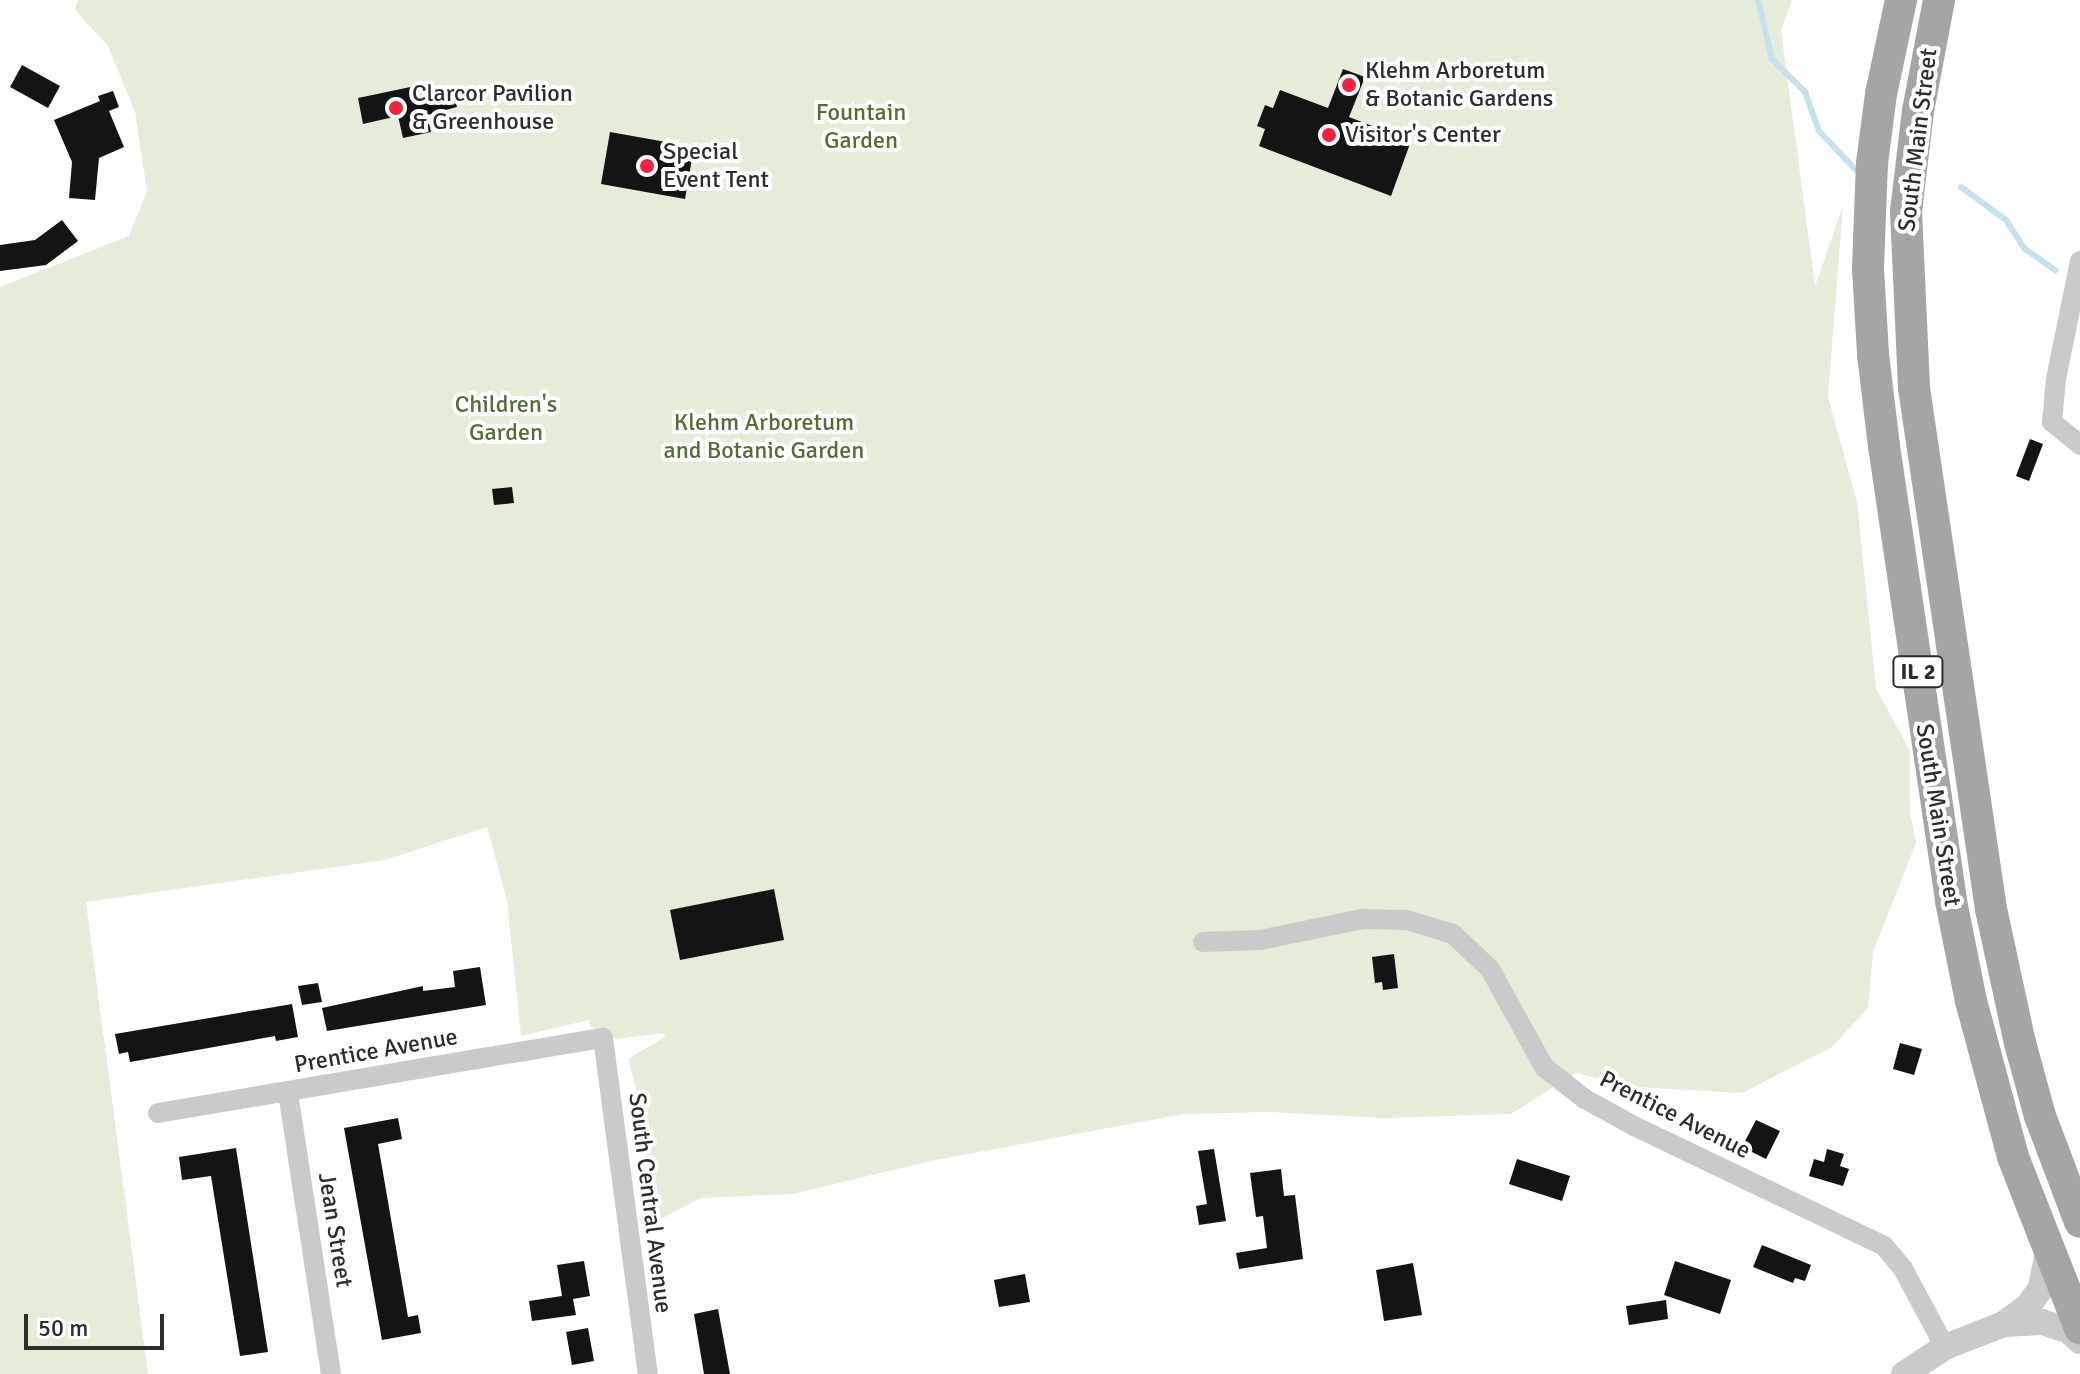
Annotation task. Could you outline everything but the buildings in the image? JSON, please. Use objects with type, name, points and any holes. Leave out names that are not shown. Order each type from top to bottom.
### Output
[{"type":"main road","name":"South Main Street","points":[[1901,0],[1881,94],[1872,163],[1868,269],[1880,415],[1959,944],[1971,1001],[2013,1157],[2080,1328]]},
{"type":"main road","name":"South Main Street","points":[[1939,0],[1918,111],[1906,211],[1910,331],[1935,545],[1991,909],[2020,1043],[2040,1116],[2080,1222]]},
{"type":"main road","points":[[1910,331],[1937,93],[1957,0]]},
{"type":"street","points":[[2080,261],[2056,379],[2052,422],[2080,445]]},
{"type":"street","name":"Prentice Avenue","points":[[1203,942],[1260,940],[1362,919],[1407,920],[1453,934],[1490,969],[1544,1067],[1585,1099],[1634,1126],[1884,1246],[1903,1269],[1945,1347]]},
{"type":"street","name":"Prentice Avenue","points":[[158,1113],[603,1038]]},
{"type":"street","name":"South Central Avenue","points":[[603,1038],[648,1374]]},
{"type":"street","name":"Jean Street","points":[[288,1093],[331,1374]]},
{"type":"street","points":[[2004,1324],[2029,1305],[2041,1288],[2048,1251]]},
{"type":"street","points":[[1904,1374],[1945,1347],[2004,1324],[2025,1321],[2058,1326],[2080,1341]]},
{"type":"green space","name":"Klehm Arboretum and Botanic Garden","points":[[78,0],[1792,0],[1781,31],[1815,286],[1843,206],[1828,397],[1857,502],[1876,688],[1910,751],[1910,812],[1916,843],[1873,952],[1868,1008],[1832,1047],[1742,1093],[1635,1087],[1576,1073],[1511,1114],[1384,1118],[1268,1112],[1184,1114],[930,1161],[793,1194],[701,1198],[655,1222],[642,1110],[628,1059],[665,1037],[664,1033],[616,1039],[591,1027],[589,1020],[521,1036],[507,901],[487,827],[385,860],[86,902],[148,1374],[0,1374],[0,287],[129,236],[147,191],[135,112],[108,46],[75,10]]},
{"type":"waterway","points":[[1758,0],[1772,59],[1805,92],[1819,131],[1857,171]]},
{"type":"waterway","points":[[1961,187],[2006,220],[2025,249],[2055,270]]},
{"type":"place","name":"Klehm Arboretum & Botanic Gardens","points":[[1349,85]]},
{"type":"place","name":"Clarcor Pavilion & Greenhouse","points":[[396,108]]},
{"type":"place","name":"Visitor's Center","points":[[1329,135]]},
{"type":"place","name":"Special Event Tent","points":[[647,166]]},
{"type":"park label","name":"Fountain Garden","points":[[861,127]]},
{"type":"park label","name":"Children's Garden","points":[[506,419]]}]
